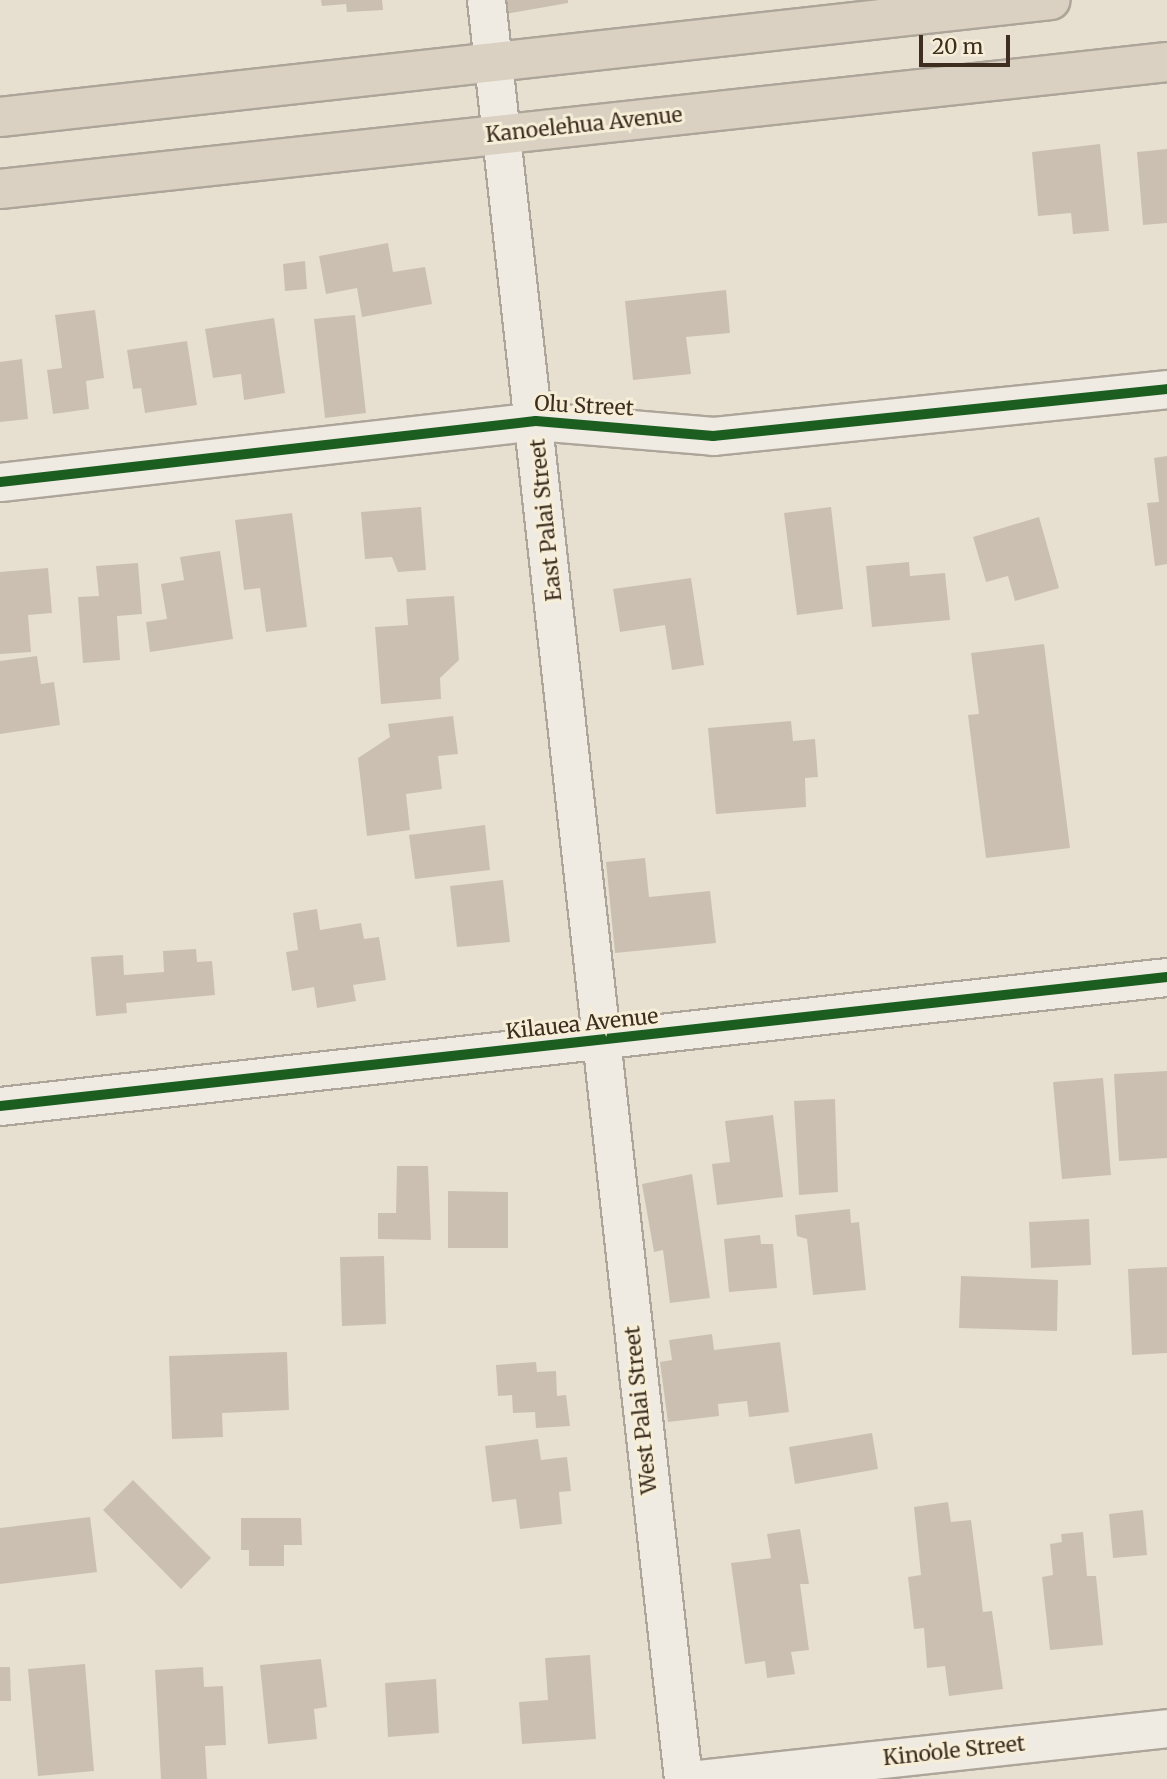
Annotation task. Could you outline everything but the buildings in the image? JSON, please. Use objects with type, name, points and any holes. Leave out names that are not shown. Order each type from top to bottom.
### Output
[{"type":"highway","points":[[0,117],[1051,0]]},
{"type":"highway","name":"Kanoelehua Avenue","points":[[0,189],[1167,62]]},
{"type":"street","name":"East Palai Street","points":[[486,0],[499,135],[536,421],[600,1041]]},
{"type":"street","name":"Olu Street","points":[[0,481],[536,421],[713,436],[1167,389]]},
{"type":"street","name":"Kilauea Avenue","points":[[0,1106],[1167,977]]},
{"type":"street","name":"West Palai Street","points":[[600,1041],[682,1779]]},
{"type":"street","name":"Kinoʻole Street","points":[[699,1779],[1167,1728]]},
{"type":"cycle path","points":[[0,482],[536,421],[713,436],[1167,389]]},
{"type":"cycle path","points":[[0,1106],[1167,977]]}]
